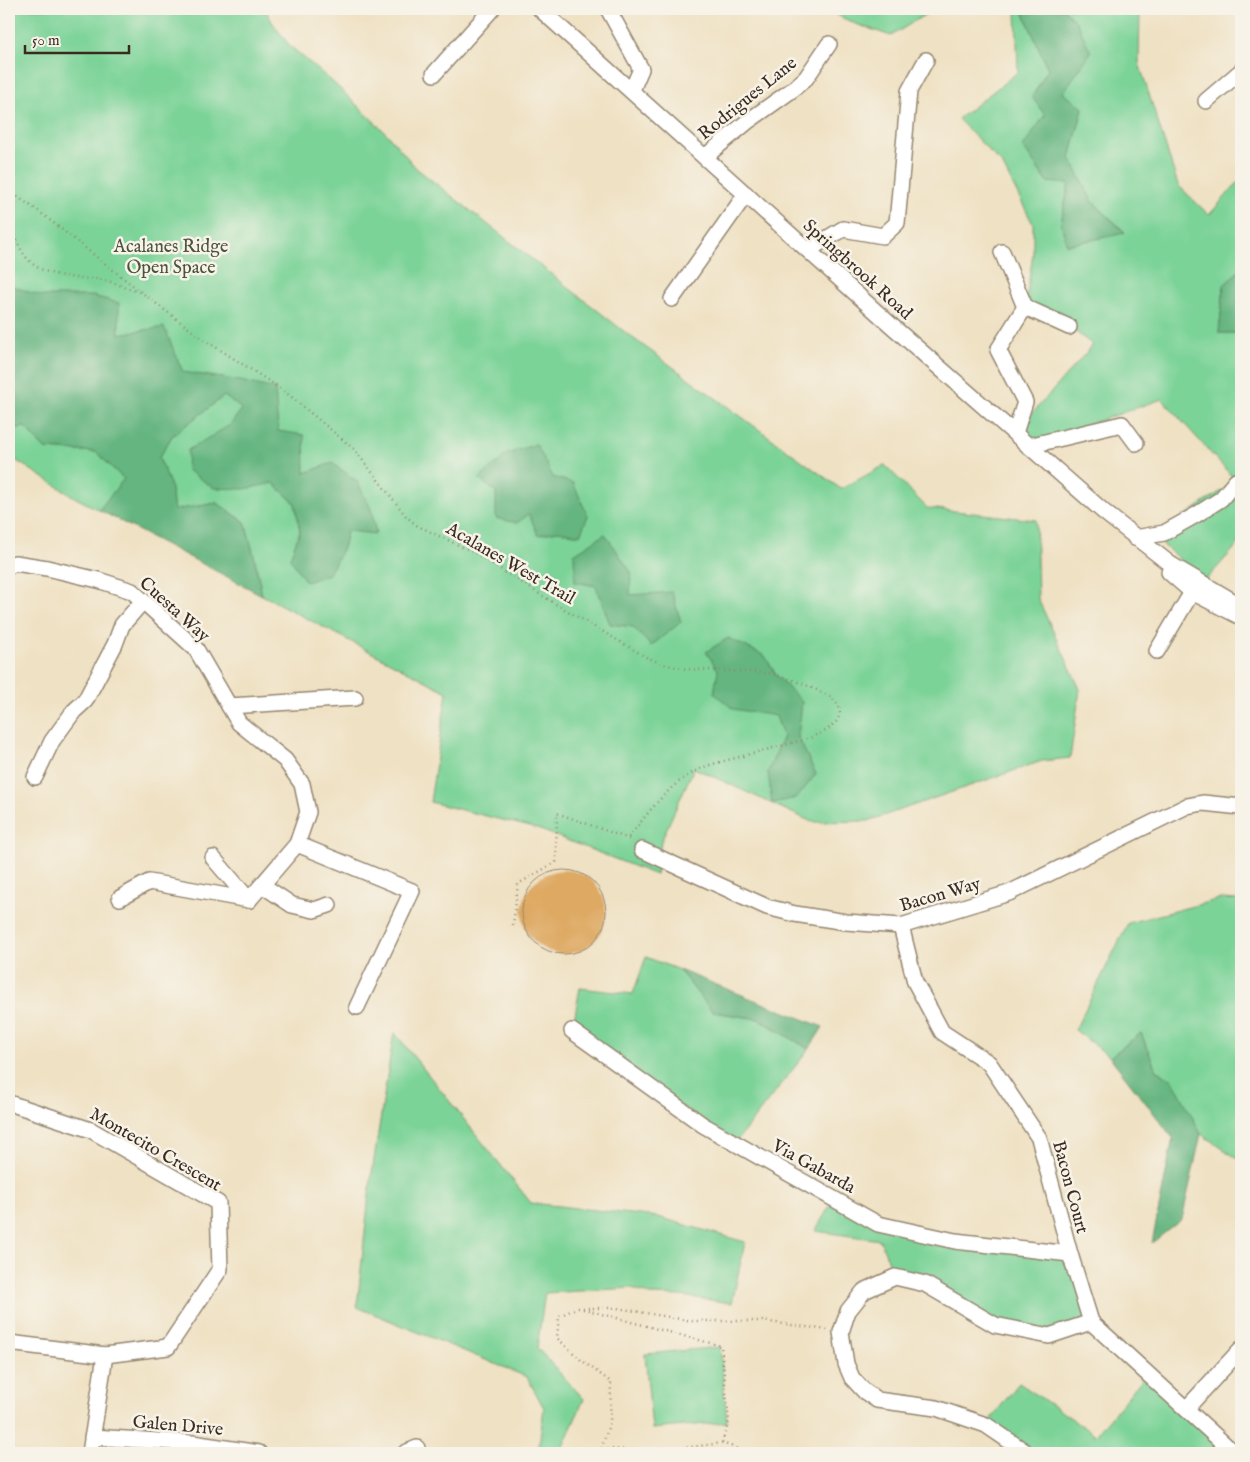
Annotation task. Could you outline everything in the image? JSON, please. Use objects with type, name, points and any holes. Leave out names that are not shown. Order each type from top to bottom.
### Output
[{"type":"street","points":[[434,74],[492,9]]},
{"type":"street","name":"Springbrook Road","points":[[540,9],[1028,446],[1135,538],[1189,576],[1241,606]]},
{"type":"street","points":[[608,9],[641,69],[632,90]]},
{"type":"street","name":"Rodrigues Lane","points":[[706,156],[747,122],[806,78],[829,44]]},
{"type":"street","points":[[808,250],[844,230],[883,236],[897,223],[909,91],[926,60]]},
{"type":"street","points":[[1206,101],[1241,71]]},
{"type":"street","points":[[672,299],[746,194]]},
{"type":"street","points":[[1002,252],[1025,307],[1069,327]]},
{"type":"street","points":[[1014,433],[1025,402],[998,350],[1025,307]]},
{"type":"street","points":[[1028,446],[1122,424],[1136,442]]},
{"type":"street","points":[[1135,538],[1164,533],[1221,499],[1236,481],[1241,482]]},
{"type":"street","name":"Springbrook Road","points":[[1155,553],[1170,574],[1192,592],[1241,616]]},
{"type":"street","name":"Cuesta Way","points":[[11,563],[98,580],[132,591],[196,649],[240,723],[285,760],[302,784],[308,812],[297,844],[249,900]]},
{"type":"street","points":[[1157,651],[1192,592]]},
{"type":"street","points":[[35,777],[52,741],[85,701],[115,644],[122,625],[143,601]]},
{"type":"street","points":[[229,706],[355,698]]},
{"type":"street","name":"Bacon Way","points":[[642,850],[767,906],[795,914],[846,922],[900,926],[1009,893],[1187,806],[1203,804],[1241,808]]},
{"type":"street","points":[[297,844],[412,890],[358,1007]]},
{"type":"street","points":[[213,858],[249,900]]},
{"type":"street","points":[[120,898],[149,882],[249,900]]},
{"type":"street","points":[[262,885],[292,905],[314,910],[329,905]]},
{"type":"street","name":"Bacon Court","points":[[900,926],[915,982],[942,1032],[989,1063],[1039,1138],[1070,1254],[1092,1322],[1234,1453]]},
{"type":"street","name":"Via Gabarda","points":[[572,1030],[703,1125],[878,1224],[955,1241],[1070,1254]]},
{"type":"street","name":"Montecito Crescent","points":[[9,1103],[91,1130],[218,1203],[220,1269],[168,1347],[105,1355]]},
{"type":"street","points":[[1027,1453],[986,1425],[936,1408],[877,1400],[864,1391],[852,1378],[846,1364],[842,1332],[848,1311],[864,1291],[895,1277],[925,1284],[995,1325],[1049,1336],[1092,1322]]},
{"type":"street","points":[[9,1343],[105,1355],[90,1453]]},
{"type":"street","points":[[1186,1409],[1241,1350]]},
{"type":"street","name":"Galen Drive","points":[[92,1437],[192,1443],[260,1453]]},
{"type":"path","name":"Acalanes West Trail","points":[[9,190],[202,339],[283,390],[354,449],[406,516],[416,525],[475,553],[646,657],[663,664],[686,669],[770,673],[831,697],[839,706],[840,714],[837,721],[827,730],[810,738],[700,768],[684,777],[654,805],[628,838],[558,813],[556,862],[518,884],[513,925]]},
{"type":"path","points":[[9,221],[14,237],[26,260],[40,270],[75,278],[104,280],[141,292]]},
{"type":"path","points":[[750,1453],[722,1442],[661,1451],[601,1451],[610,1422],[611,1382],[581,1360],[557,1338],[559,1316],[577,1308],[617,1308],[692,1321],[762,1321],[842,1332]]},
{"type":"path","points":[[577,1308],[721,1346],[729,1421],[722,1442]]},
{"type":"green space","name":"Acalanes Ridge Open Space","points":[[9,9],[265,9],[274,25],[290,46],[335,84],[387,134],[416,168],[630,336],[841,489],[885,465],[927,508],[1036,520],[1038,599],[1080,689],[1070,758],[1042,761],[868,821],[812,822],[694,768],[661,841],[656,875],[538,829],[430,802],[447,692],[262,595],[245,522],[217,503],[174,510],[170,484],[159,458],[172,436],[191,421],[9,398]],"holes":[[[305,473],[347,531],[343,548],[290,558],[300,531],[295,503],[273,483]]]},
{"type":"green space","points":[[825,9],[934,9],[891,36],[853,23]]},
{"type":"green space","points":[[1016,9],[1022,9],[1048,69],[1032,97],[1045,115],[1069,184],[1061,223],[1067,245],[1125,232],[1092,201],[1070,158],[1083,108],[1062,93],[1077,24],[1064,9],[1140,9],[1139,63],[1178,185],[1209,215],[1241,179],[1241,269],[1224,285],[1219,333],[1241,333],[1241,541],[1205,581],[1154,537],[1236,481],[1162,399],[1028,446],[1015,433],[1093,345],[1069,327],[1025,307],[1033,254],[1033,224],[1002,164],[958,119],[1018,72]]},
{"type":"green space","points":[[1022,9],[1064,9],[1077,23],[1091,52],[1063,93],[1083,108],[1070,158],[1092,201],[1125,233],[1067,245],[1061,223],[1069,184],[1047,182],[1023,147],[1045,115],[1032,97],[1048,69]]},
{"type":"green space","points":[[1241,269],[1241,333],[1219,333],[1224,285]]},
{"type":"green space","points":[[9,285],[41,296],[93,296],[119,303],[119,334],[164,327],[183,372],[236,380],[275,389],[278,431],[304,435],[305,473],[332,463],[357,481],[371,509],[376,534],[347,531],[343,548],[329,574],[306,582],[290,558],[300,531],[295,503],[273,483],[245,489],[214,488],[187,470],[188,450],[230,425],[242,409],[224,396],[172,436],[159,458],[170,484],[174,510],[217,503],[245,522],[262,595],[99,510],[124,479],[96,452],[45,449],[25,427],[9,429]]},
{"type":"green space","points":[[25,427],[45,449],[96,452],[124,479],[99,510],[76,498],[9,456],[9,429]]},
{"type":"green space","points":[[536,444],[553,477],[573,483],[588,516],[580,535],[558,531],[538,535],[529,514],[517,523],[496,518],[496,492],[479,479],[507,454]]},
{"type":"green space","points":[[605,534],[631,572],[630,595],[672,592],[681,622],[651,646],[633,627],[610,624],[596,586],[575,582],[574,554]]},
{"type":"green space","points":[[728,638],[765,656],[776,675],[802,702],[798,737],[816,774],[797,798],[772,803],[768,772],[783,736],[776,716],[733,709],[714,693],[718,670],[706,652]]},
{"type":"green space","points":[[1220,899],[1241,900],[1241,1161],[1201,1134],[1173,1081],[1156,1070],[1141,1033],[1110,1057],[1075,1030],[1128,923]]},
{"type":"green space","points":[[646,957],[679,970],[713,1012],[759,1019],[809,1049],[735,1143],[572,1031],[580,988],[633,994]]},
{"type":"green space","points":[[679,970],[823,1027],[809,1049],[759,1019],[713,1012]]},
{"type":"green space","points":[[394,1032],[531,1203],[658,1217],[745,1242],[732,1303],[681,1296],[650,1295],[632,1288],[545,1293],[537,1348],[584,1399],[560,1453],[538,1453],[544,1408],[527,1377],[357,1307],[370,1185]]},
{"type":"green space","points":[[1141,1033],[1156,1070],[1173,1080],[1201,1134],[1182,1219],[1152,1243],[1173,1138],[1110,1057]]},
{"type":"green space","points":[[834,1199],[878,1224],[1070,1254],[1091,1322],[1042,1335],[995,1325],[895,1277],[880,1240],[815,1231]]},
{"type":"green space","points":[[720,1347],[727,1422],[652,1429],[645,1354]]},
{"type":"green space","points":[[1147,1373],[1234,1453],[1027,1453],[986,1425],[1019,1383],[1096,1435]]},
{"type":"building","points":[[564,870],[580,873],[594,882],[603,896],[606,912],[603,928],[594,942],[580,951],[564,954],[548,951],[534,942],[525,928],[522,912],[525,896],[534,882],[548,873]]}]
